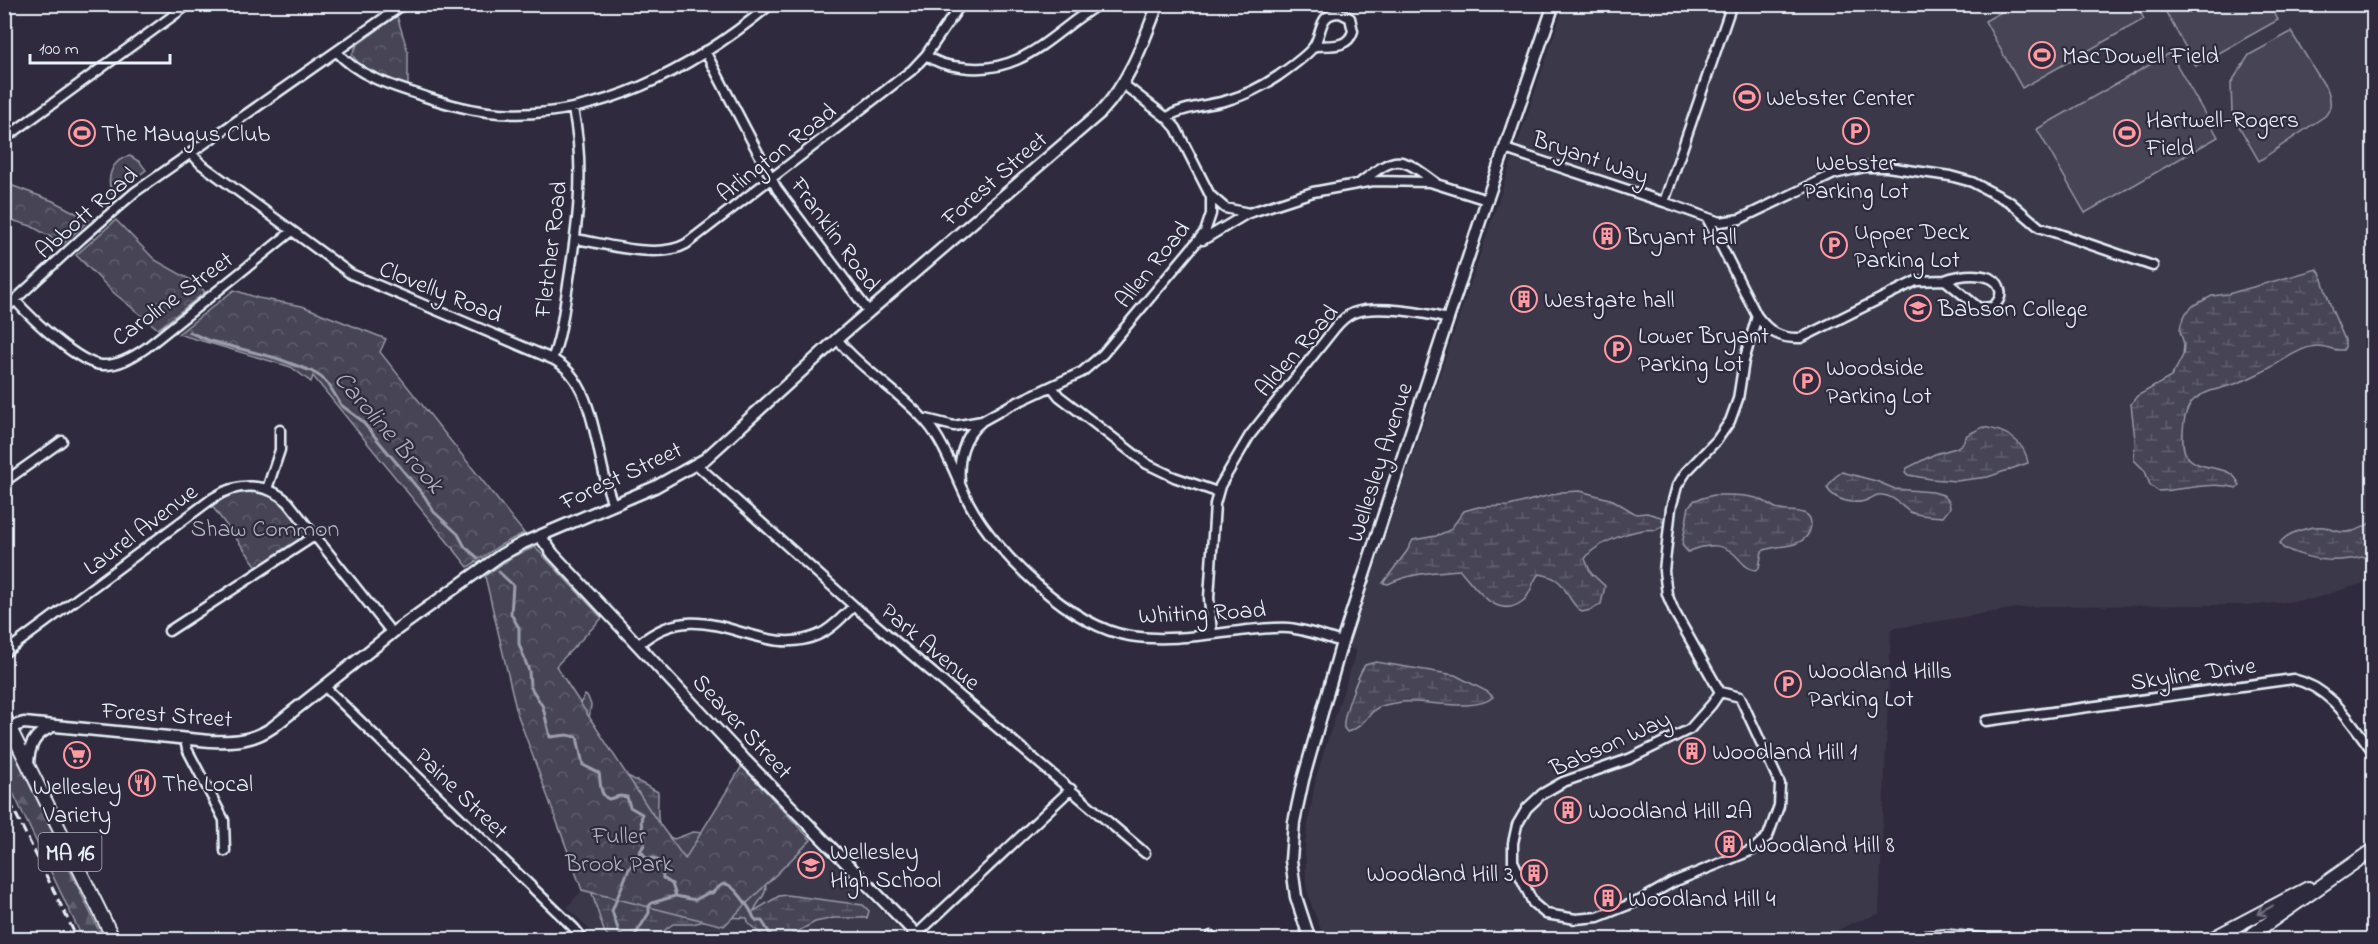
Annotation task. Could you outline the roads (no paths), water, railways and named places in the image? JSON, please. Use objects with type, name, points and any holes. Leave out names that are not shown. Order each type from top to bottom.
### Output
[{"type":"main road","name":"MA 16","points":[[4,716],[114,939]]},
{"type":"main road","points":[[2244,939],[2373,849]]},
{"type":"main road","points":[[2209,939],[2336,873]]},
{"type":"main road","points":[[1898,939],[1946,936],[1985,939]]},
{"type":"street","points":[[4,139],[189,4]]},
{"type":"street","name":"Abbott Road","points":[[4,310],[116,208],[404,4]]},
{"type":"street","points":[[337,52],[351,64],[380,81],[460,107],[516,114],[550,112],[573,109],[637,88],[671,72],[771,4]]},
{"type":"street","name":"Arlington Road","points":[[576,239],[643,250],[674,250],[693,240],[905,77],[926,55],[962,4]]},
{"type":"street","points":[[926,55],[938,62],[957,67],[982,69],[1002,67],[1032,53],[1099,4]]},
{"type":"street","name":"Forest Street","points":[[8,728],[24,723],[51,728],[233,742],[256,737],[273,727],[392,633],[493,560],[540,536],[655,487],[697,465],[727,441],[837,339],[1095,117],[1123,84],[1138,55],[1158,4]]},
{"type":"street","name":"Wellesley Avenue","points":[[1310,939],[1301,918],[1293,884],[1293,835],[1302,780],[1342,642],[1554,4]]},
{"type":"street","points":[[1664,202],[1732,4]]},
{"type":"street","points":[[1167,118],[1175,111],[1228,100],[1253,90],[1280,75],[1314,46],[1322,23],[1327,16],[1340,13],[1350,18],[1353,31],[1346,43],[1314,46]]},
{"type":"street","name":"Franklin Road","points":[[705,51],[771,180],[869,312]]},
{"type":"street","points":[[1123,84],[1167,118],[1176,128],[1215,201],[1225,208],[1249,213]]},
{"type":"street","name":"Fletcher Road","points":[[552,359],[561,324],[576,239],[580,169],[573,109]]},
{"type":"street","name":"Bryant Way","points":[[1505,149],[1720,222],[1740,219],[1834,174],[1865,167],[1887,167],[1950,176],[1972,182],[2010,202],[2039,226],[2153,266]]},
{"type":"street","name":"Clovelly Road","points":[[191,153],[201,164],[333,263],[365,281],[552,359],[570,372],[582,393],[613,504]]},
{"type":"street","points":[[1361,182],[1387,163],[1397,161],[1411,165],[1437,184]]},
{"type":"street","points":[[1196,245],[1228,223],[1249,213],[1306,194],[1361,182],[1437,184],[1487,200]]},
{"type":"street","name":"Allen Road","points":[[960,484],[960,460],[973,429],[982,421],[1018,401],[1082,372],[1104,354],[1205,232],[1212,205],[1210,194]]},
{"type":"street","points":[[1707,218],[1757,316],[1775,334],[1789,339],[1801,338],[1916,280],[1945,280],[1954,276],[1989,277],[1996,280],[2000,286],[2001,295],[1994,307],[1978,308],[1945,280]]},
{"type":"street","name":"Caroline Street","points":[[15,300],[46,330],[84,358],[98,364],[117,363],[146,348],[291,232]]},
{"type":"street","name":"Alden Road","points":[[1212,634],[1209,598],[1217,492],[1227,470],[1256,426],[1348,315],[1380,310],[1428,314],[1448,319]]},
{"type":"street","points":[[1720,692],[1674,611],[1667,594],[1664,571],[1666,550],[1671,508],[1677,486],[1686,472],[1717,440],[1730,421],[1738,399],[1744,361],[1757,316]]},
{"type":"street","name":"Whiting Road","points":[[837,339],[854,358],[922,418],[935,434],[977,518],[992,538],[1042,588],[1080,618],[1105,629],[1130,636],[1168,638],[1289,628],[1342,642]]},
{"type":"street","points":[[1052,387],[1059,396],[1147,464],[1174,477],[1217,492]]},
{"type":"street","name":"Allen Road","points":[[922,418],[947,425],[967,425],[982,421]]},
{"type":"street","points":[[280,430],[280,450],[267,489],[288,502],[392,633]]},
{"type":"street","points":[[4,482],[62,441]]},
{"type":"street","name":"Park Avenue","points":[[697,465],[854,606],[1145,853]]},
{"type":"street","name":"Laurel Avenue","points":[[4,653],[218,495],[239,487],[267,489]]},
{"type":"street","points":[[169,631],[316,535]]},
{"type":"street","name":"Seaver Street","points":[[540,536],[553,554],[760,775],[919,937]]},
{"type":"street","points":[[638,645],[664,629],[695,621],[765,637],[809,638],[828,629],[854,606]]},
{"type":"street","name":"Skyline Drive","points":[[1986,721],[2293,679],[2311,685],[2332,699],[2373,753]]},
{"type":"street","name":"Paine Street","points":[[324,687],[584,939]]},
{"type":"street","name":"Babson Way","points":[[1720,692],[1740,697],[1780,784],[1779,806],[1768,837],[1753,850],[1671,883],[1641,900],[1598,916],[1576,919],[1546,914],[1533,903],[1514,861],[1513,843],[1518,825],[1527,808],[1542,794],[1563,782],[1629,759],[1690,729],[1720,692]]},
{"type":"street","points":[[28,763],[34,739],[51,728]]},
{"type":"street","points":[[185,740],[187,749],[224,820],[225,851]]},
{"type":"street","points":[[919,937],[1071,789]]},
{"type":"street","points":[[574,928],[574,939]]},
{"type":"waterway","name":"Caroline Brook","points":[[189,332],[210,341],[276,358],[321,377],[329,385],[341,405],[361,420],[425,497],[434,512],[458,534],[465,547],[478,558]]},
{"type":"waterway","name":"Caroline Brook","points":[[499,572],[513,585],[511,614],[519,628],[519,644],[529,671],[530,686],[543,707],[550,737],[567,735],[577,737],[583,765],[599,773],[604,795],[609,799],[627,797],[630,807],[642,814],[644,845],[628,871],[612,911],[619,932],[625,940]]},
{"type":"waterway","points":[[641,851],[647,859],[654,858],[662,863],[663,878],[672,884],[676,896],[695,900],[712,893],[723,884],[732,887],[746,903],[754,918],[762,921],[774,940]]},
{"type":"waterway","points":[[632,940],[649,913],[649,906],[675,896]]},
{"type":"waterway","points":[[777,940],[782,938]]},
{"type":"railway","points":[[4,790],[78,940]]},
{"type":"place","name":"MacDowell Field","points":[[2042,55]]},
{"type":"place","name":"Webster Center","points":[[1747,97]]},
{"type":"place","name":"Webster Parking Lot","points":[[1856,131]]},
{"type":"place","name":"The Maugus Club","points":[[82,133]]},
{"type":"place","name":"Hartwell-Rogers Field","points":[[2127,133]]},
{"type":"place","name":"Bryant Hall","points":[[1607,236]]},
{"type":"place","name":"Upper Deck Parking Lot","points":[[1834,245]]},
{"type":"place","name":"Westgate hall","points":[[1524,299]]},
{"type":"place","name":"Babson College","points":[[1918,308]]},
{"type":"place","name":"Lower Bryant Parking Lot","points":[[1618,349]]},
{"type":"place","name":"Woodside Parking Lot","points":[[1807,381]]},
{"type":"place","name":"Woodland Hills Parking Lot","points":[[1788,684]]},
{"type":"place","name":"Woodland Hill 1","points":[[1692,751]]},
{"type":"place","name":"Wellesley Variety","points":[[77,755]]},
{"type":"place","name":"The Local","points":[[142,783]]},
{"type":"place","name":"Woodland Hill 2A","points":[[1568,810]]},
{"type":"place","name":"Woodland Hill 8","points":[[1729,844]]},
{"type":"place","name":"Wellesley High School","points":[[811,865]]},
{"type":"place","name":"Woodland Hill 3","points":[[1534,873]]},
{"type":"place","name":"Woodland Hill 4","points":[[1608,898]]},
{"type":"park label","name":"Shaw Common","points":[[265,528]]},
{"type":"park label","name":"Fuller Brook Park","points":[[619,849]]}]
